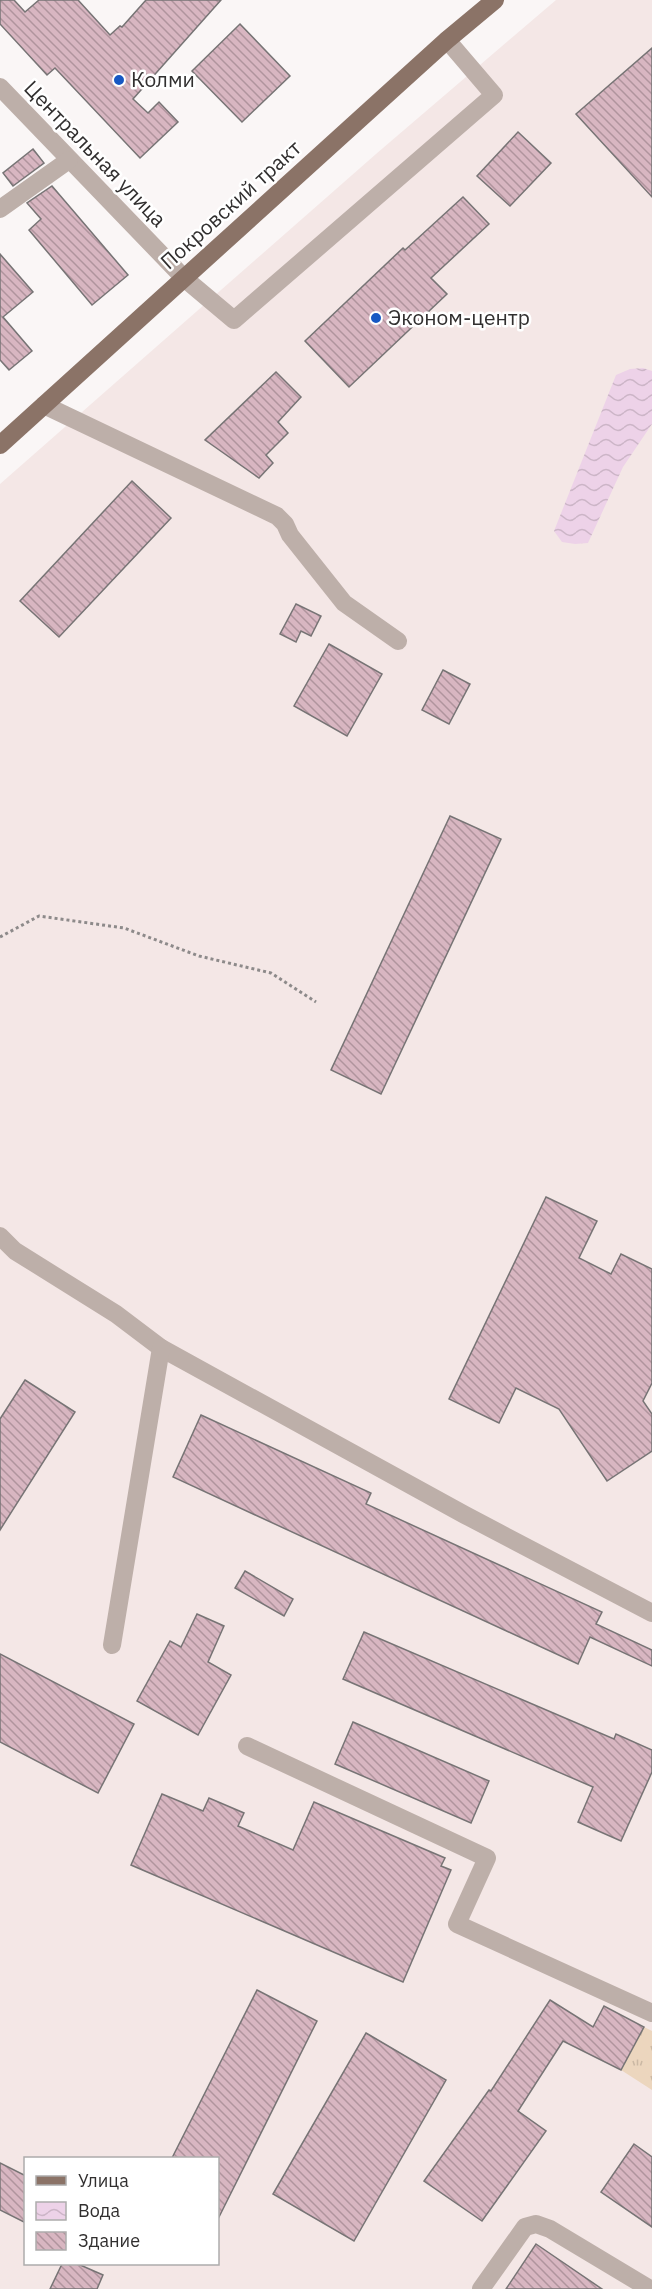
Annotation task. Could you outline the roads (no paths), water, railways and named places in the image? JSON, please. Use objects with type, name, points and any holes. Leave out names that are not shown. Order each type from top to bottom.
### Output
[{"type":"main road","name":"Покровский тракт","points":[[0,445],[447,40],[495,0]]},
{"type":"street","name":"Центральная улица","points":[[0,87],[184,278],[234,320],[494,95],[447,40]]},
{"type":"street","points":[[0,209],[69,160]]},
{"type":"street","points":[[44,405],[278,516],[285,524],[290,536],[345,603],[398,640]]},
{"type":"street","points":[[0,1236],[15,1251],[116,1314],[162,1348],[465,1515],[652,1613]]},
{"type":"street","points":[[112,1645],[162,1348]]},
{"type":"street","points":[[247,1746],[487,1858],[457,1924],[652,2013]]},
{"type":"street","points":[[481,2289],[525,2227],[536,2224],[550,2229],[650,2289]]},
{"type":"water","points":[[643,368],[652,371],[652,424],[623,467],[588,543],[562,542],[554,531],[616,375],[630,369]]},
{"type":"place","name":"Колми","points":[[119,80]]},
{"type":"place","name":"Эконом-центр","points":[[376,318]]}]
